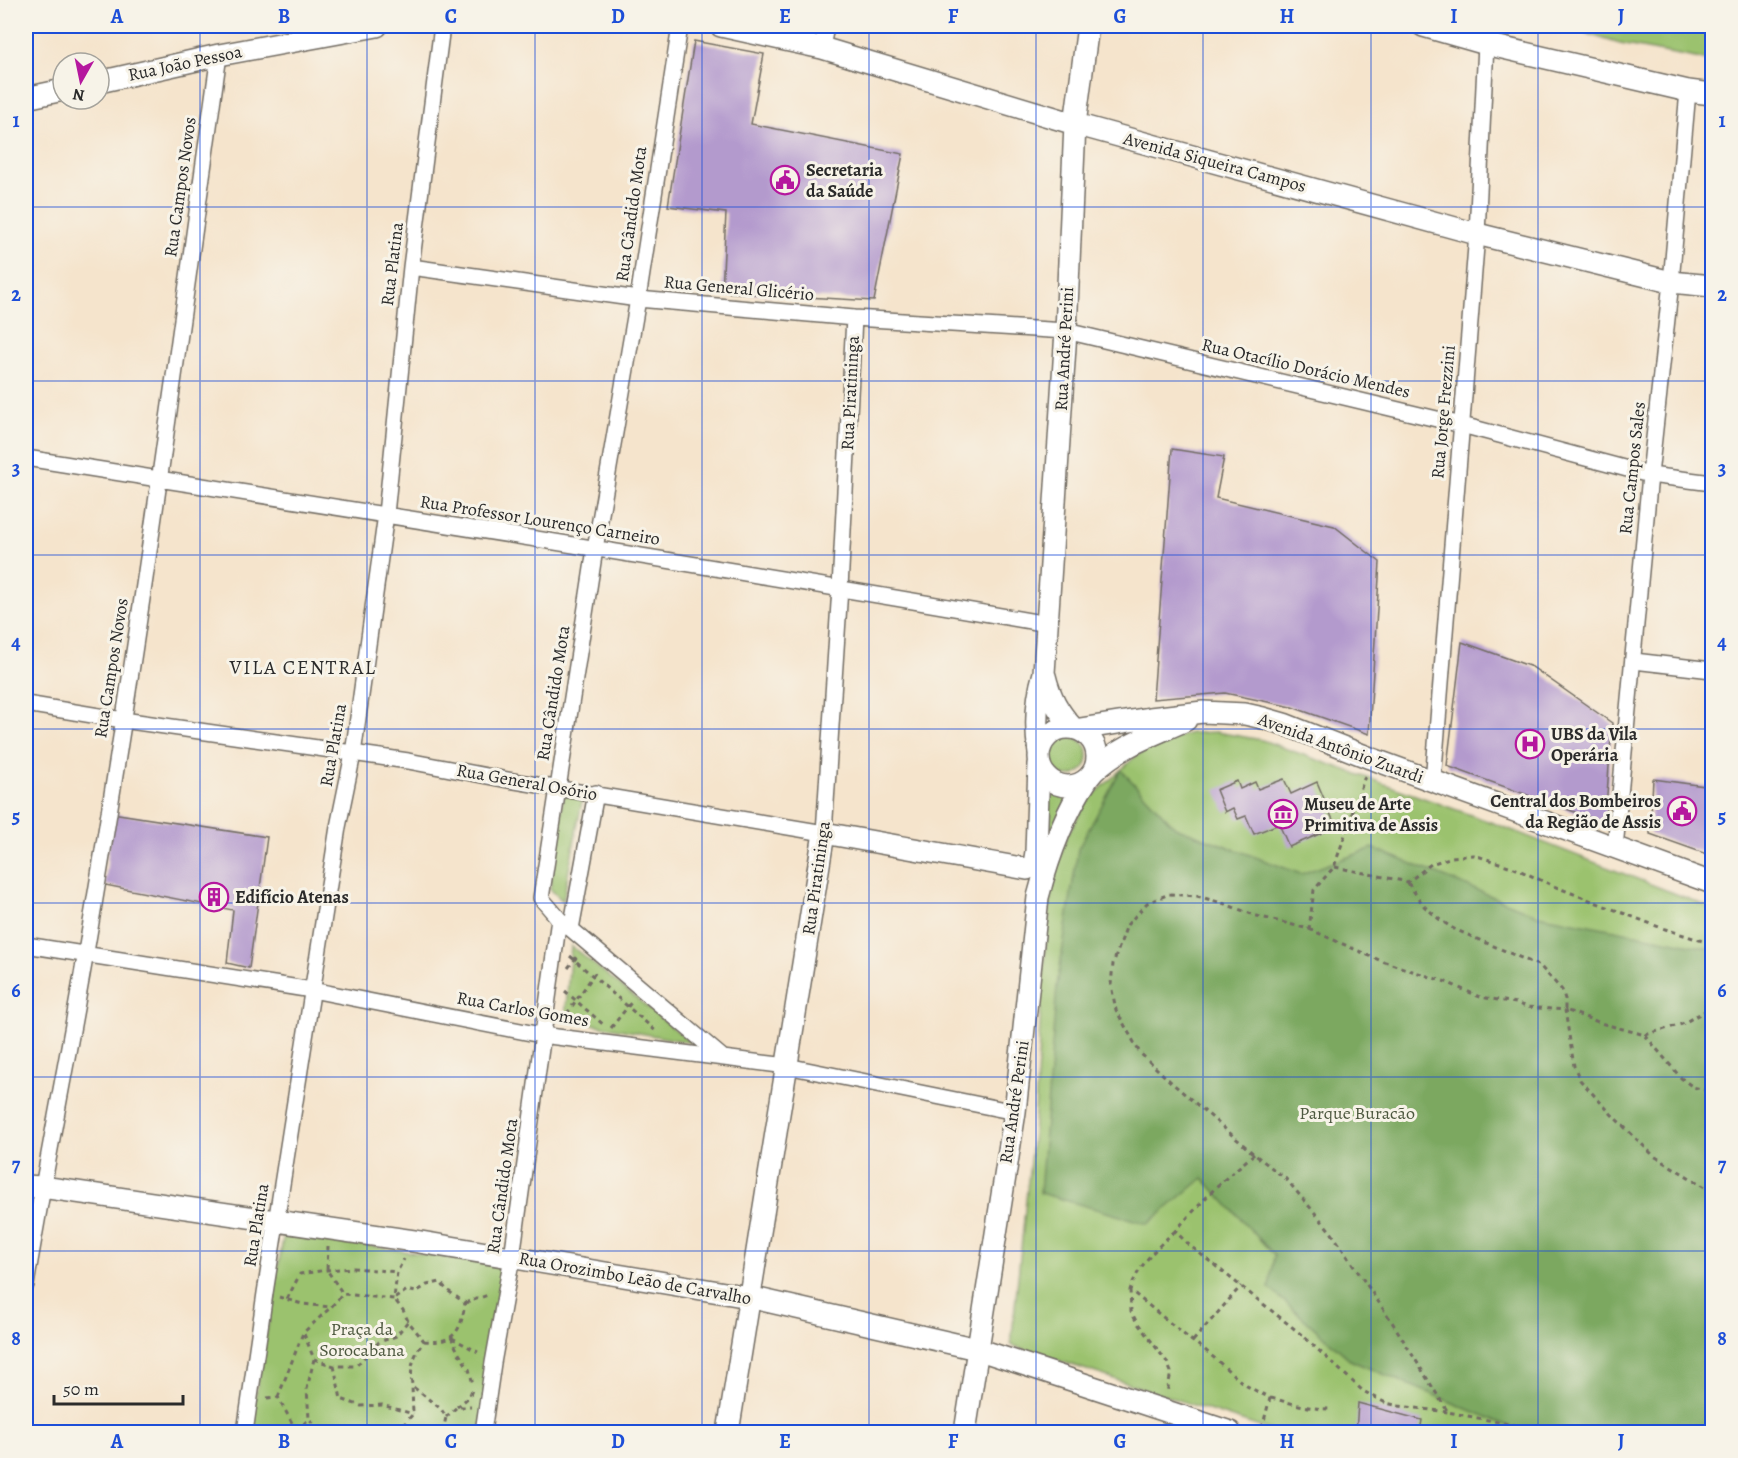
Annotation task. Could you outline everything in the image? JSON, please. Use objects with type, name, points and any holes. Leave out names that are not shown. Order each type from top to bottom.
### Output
[{"type":"main road","name":"Rua João Pessoa","points":[[111,78],[219,55],[377,26]]},
{"type":"main road","name":"Avenida Siqueira Campos","points":[[722,26],[822,48],[1075,124],[1478,234],[1671,282],[1713,286]]},
{"type":"main road","name":"Rua André Perini","points":[[1027,869],[1034,864],[1036,852],[1039,758],[1036,719],[1044,673],[1066,331],[1075,124],[1088,26]]},
{"type":"main road","points":[[1424,26],[1486,44],[1688,91],[1713,94]]},
{"type":"main road","points":[[26,98],[51,93]]},
{"type":"main road","name":"Rua André Perini","points":[[1044,673],[1055,707],[1076,728]]},
{"type":"main road","name":"Avenida Antônio Zuardi","points":[[1076,728],[1203,712],[1245,714],[1263,718],[1713,883]]},
{"type":"main road","name":"Avenida Antônio Zuardi","points":[[1090,776],[1105,760],[1122,749],[1203,712]]},
{"type":"main road","points":[[1060,728],[1076,728],[1092,739],[1097,749],[1098,760],[1090,776],[1076,785],[1064,786],[1044,775],[1039,758],[1042,742],[1050,733],[1060,728]]},
{"type":"main road","name":"Rua André Perini","points":[[965,1432],[1015,1112],[1038,897],[1046,866],[1062,822],[1090,776]]},
{"type":"main road","name":"Rua General Osório","points":[[824,833],[1027,869]]},
{"type":"main road","name":"Rua Piratininga","points":[[728,1432],[824,833]]},
{"type":"main road","name":"Rua Orozimbo Leão de Carvalho","points":[[34,1187],[414,1241],[749,1297],[977,1349],[1225,1432]]},
{"type":"street","name":"Rua Platina","points":[[245,1432],[312,990],[338,827],[353,754],[386,514],[411,267],[441,26]]},
{"type":"street","name":"Rua Cândido Mota","points":[[483,1432],[547,1035],[550,978],[558,919],[541,898],[680,26]]},
{"type":"street","points":[[822,48],[826,26]]},
{"type":"street","name":"Rua Jorge Frezzini","points":[[1433,782],[1478,234],[1486,44]]},
{"type":"street","name":"Rua Campos Novos","points":[[26,1285],[34,1187],[86,954],[123,720],[219,55]]},
{"type":"street","name":"Rua Campos Sales","points":[[1615,848],[1688,91]]},
{"type":"street","name":"Rua General Glicério","points":[[411,267],[638,299],[854,318],[1066,331]]},
{"type":"street","name":"Rua Piratininga","points":[[824,833],[854,318]]},
{"type":"street","name":"Rua Otacílio Dorácio Mendes","points":[[1066,331],[1462,424],[1650,475],[1713,483]]},
{"type":"street","name":"Rua Professor Lourenço Carneiro","points":[[26,458],[386,514],[1047,624]]},
{"type":"street","points":[[1634,661],[1713,670]]},
{"type":"street","name":"Rua General Osório","points":[[26,704],[408,761],[824,833]]},
{"type":"street","points":[[570,929],[596,794]]},
{"type":"street","points":[[558,919],[722,1057]]},
{"type":"street","name":"Rua Carlos Gomes","points":[[26,945],[312,990],[547,1035],[787,1066],[1015,1112]]},
{"type":"path","points":[[1309,929],[1314,890],[1334,867],[1370,758]]},
{"type":"path","points":[[1408,882],[1431,864],[1452,857],[1474,855],[1512,867],[1556,887],[1659,927],[1713,944]]},
{"type":"path","points":[[1334,867],[1408,882],[1424,906],[1454,929],[1540,966],[1562,990],[1574,1066],[1580,1080],[1654,1156],[1713,1190]]},
{"type":"path","points":[[1448,1412],[1392,1322],[1331,1232],[1286,1179],[1254,1154],[1140,1053],[1116,1010],[1111,985],[1113,964],[1127,925],[1147,903],[1169,894],[1197,896],[1257,916],[1309,929],[1379,960],[1446,982],[1480,997],[1526,1006],[1565,1010],[1645,1035],[1682,1024],[1713,1007]]},
{"type":"path","points":[[555,943],[680,1052]]},
{"type":"path","points":[[547,1035],[576,1001],[605,958]]},
{"type":"path","points":[[550,978],[627,1045]]},
{"type":"path","points":[[609,1029],[641,989]]},
{"type":"path","points":[[1645,1035],[1681,1078],[1693,1087],[1713,1092]]},
{"type":"path","points":[[1164,1411],[1171,1372],[1167,1362],[1131,1311],[1130,1290],[1134,1278],[1153,1251],[1217,1186],[1254,1154]]},
{"type":"path","points":[[328,1229],[327,1270],[343,1294]]},
{"type":"path","points":[[1175,1231],[1188,1244],[1302,1335],[1363,1391],[1399,1406],[1448,1412],[1548,1432]]},
{"type":"path","points":[[414,1241],[397,1272],[394,1299],[424,1341],[439,1342],[451,1337],[462,1320],[465,1302]]},
{"type":"path","points":[[287,1299],[300,1274],[354,1268],[397,1272]]},
{"type":"path","points":[[343,1294],[394,1299],[407,1290],[416,1292],[427,1285],[440,1282],[447,1290],[465,1302]]},
{"type":"path","points":[[1192,1341],[1241,1286]]},
{"type":"path","points":[[465,1302],[506,1290]]},
{"type":"path","points":[[1130,1290],[1245,1385],[1270,1398],[1321,1409],[1331,1408]]},
{"type":"path","points":[[265,1293],[302,1304],[331,1307]]},
{"type":"path","points":[[309,1419],[297,1432],[278,1397],[303,1333],[343,1294]]},
{"type":"path","points":[[314,1359],[334,1366],[356,1366],[379,1342],[396,1336],[408,1321]]},
{"type":"path","points":[[303,1333],[314,1359],[307,1389],[309,1419],[321,1430],[329,1432]]},
{"type":"path","points":[[451,1337],[493,1363]]},
{"type":"path","points":[[443,1432],[446,1417],[469,1396],[473,1388],[470,1369],[451,1337]]},
{"type":"path","points":[[397,1432],[413,1414],[411,1376],[414,1356],[424,1341]]},
{"type":"path","points":[[334,1366],[341,1399],[360,1406],[381,1405],[413,1414]]},
{"type":"path","points":[[412,1386],[434,1403],[446,1417]]},
{"type":"path","points":[[250,1399],[278,1397]]},
{"type":"path","points":[[1261,1432],[1270,1398]]},
{"type":"path","points":[[457,1407],[487,1406]]},
{"type":"green space","points":[[1562,26],[1712,26],[1712,61],[1620,44]]},
{"type":"green space","name":"Parque Buracão","points":[[1216,732],[1262,740],[1496,824],[1712,908],[1712,1432],[1275,1432],[1011,1345],[1035,1113],[1042,989],[1052,882],[1067,835],[1088,800],[1137,755],[1167,740],[1191,733]]},
{"type":"green space","points":[[1068,736],[1076,737],[1082,742],[1087,748],[1087,764],[1082,770],[1076,775],[1068,776],[1060,775],[1054,770],[1049,764],[1048,756],[1049,748],[1054,742],[1060,737]]},
{"type":"green space","name":"Parque Buracão","points":[[1121,770],[1175,827],[1301,874],[1373,848],[1538,915],[1712,949],[1712,1432],[1523,1432],[1352,1361],[1269,1288],[1274,1255],[1203,1178],[1148,1224],[1040,1193],[1057,986],[1078,849]]},
{"type":"green space","points":[[1043,789],[1061,794],[1072,794],[1044,848]]},
{"type":"green space","points":[[564,794],[583,796],[563,901],[550,889]]},
{"type":"green space","points":[[571,946],[692,1043],[565,1019]]},
{"type":"green space","name":"Praça da Sorocabana","points":[[284,1233],[503,1266],[480,1432],[251,1432]]},
{"type":"building","name":"Secretaria da Saúde","points":[[694,41],[764,54],[751,124],[903,154],[874,301],[722,292],[726,213],[668,206]]},
{"type":"building","points":[[1172,449],[1224,457],[1216,498],[1334,526],[1380,562],[1369,734],[1292,707],[1225,693],[1153,699]]},
{"type":"building","name":"UBS da Vila Operária","points":[[1462,642],[1532,667],[1612,723],[1605,823],[1447,766]]},
{"type":"building","name":"Museu de Arte Primitiva de Assis","points":[[1284,779],[1291,794],[1317,782],[1336,827],[1289,847],[1279,824],[1254,834],[1246,816],[1238,819],[1233,808],[1225,812],[1216,790],[1237,781],[1240,789],[1255,782],[1258,789]]},
{"type":"building","name":"Central dos Bombeiros da Região de Assis","points":[[1653,779],[1712,787],[1712,856],[1650,834]]},
{"type":"building","name":"Edifício Atenas","points":[[112,813],[267,837],[249,968],[227,963],[233,910],[105,885]]},
{"type":"building","points":[[1358,1403],[1422,1420],[1420,1432],[1356,1432]]},
{"type":"place","name":"Secretaria da Saúde","points":[[785,180]]},
{"type":"place","name":"UBS da Vila Operária","points":[[1530,744]]},
{"type":"place","name":"Central dos Bombeiros da Região de Assis","points":[[1682,811]]},
{"type":"place","name":"Museu de Arte Primitiva de Assis","points":[[1283,814]]},
{"type":"place","name":"Edifício Atenas","points":[[214,897]]},
{"type":"district","name":"VILA CENTRAL","points":[[303,667]]}]
